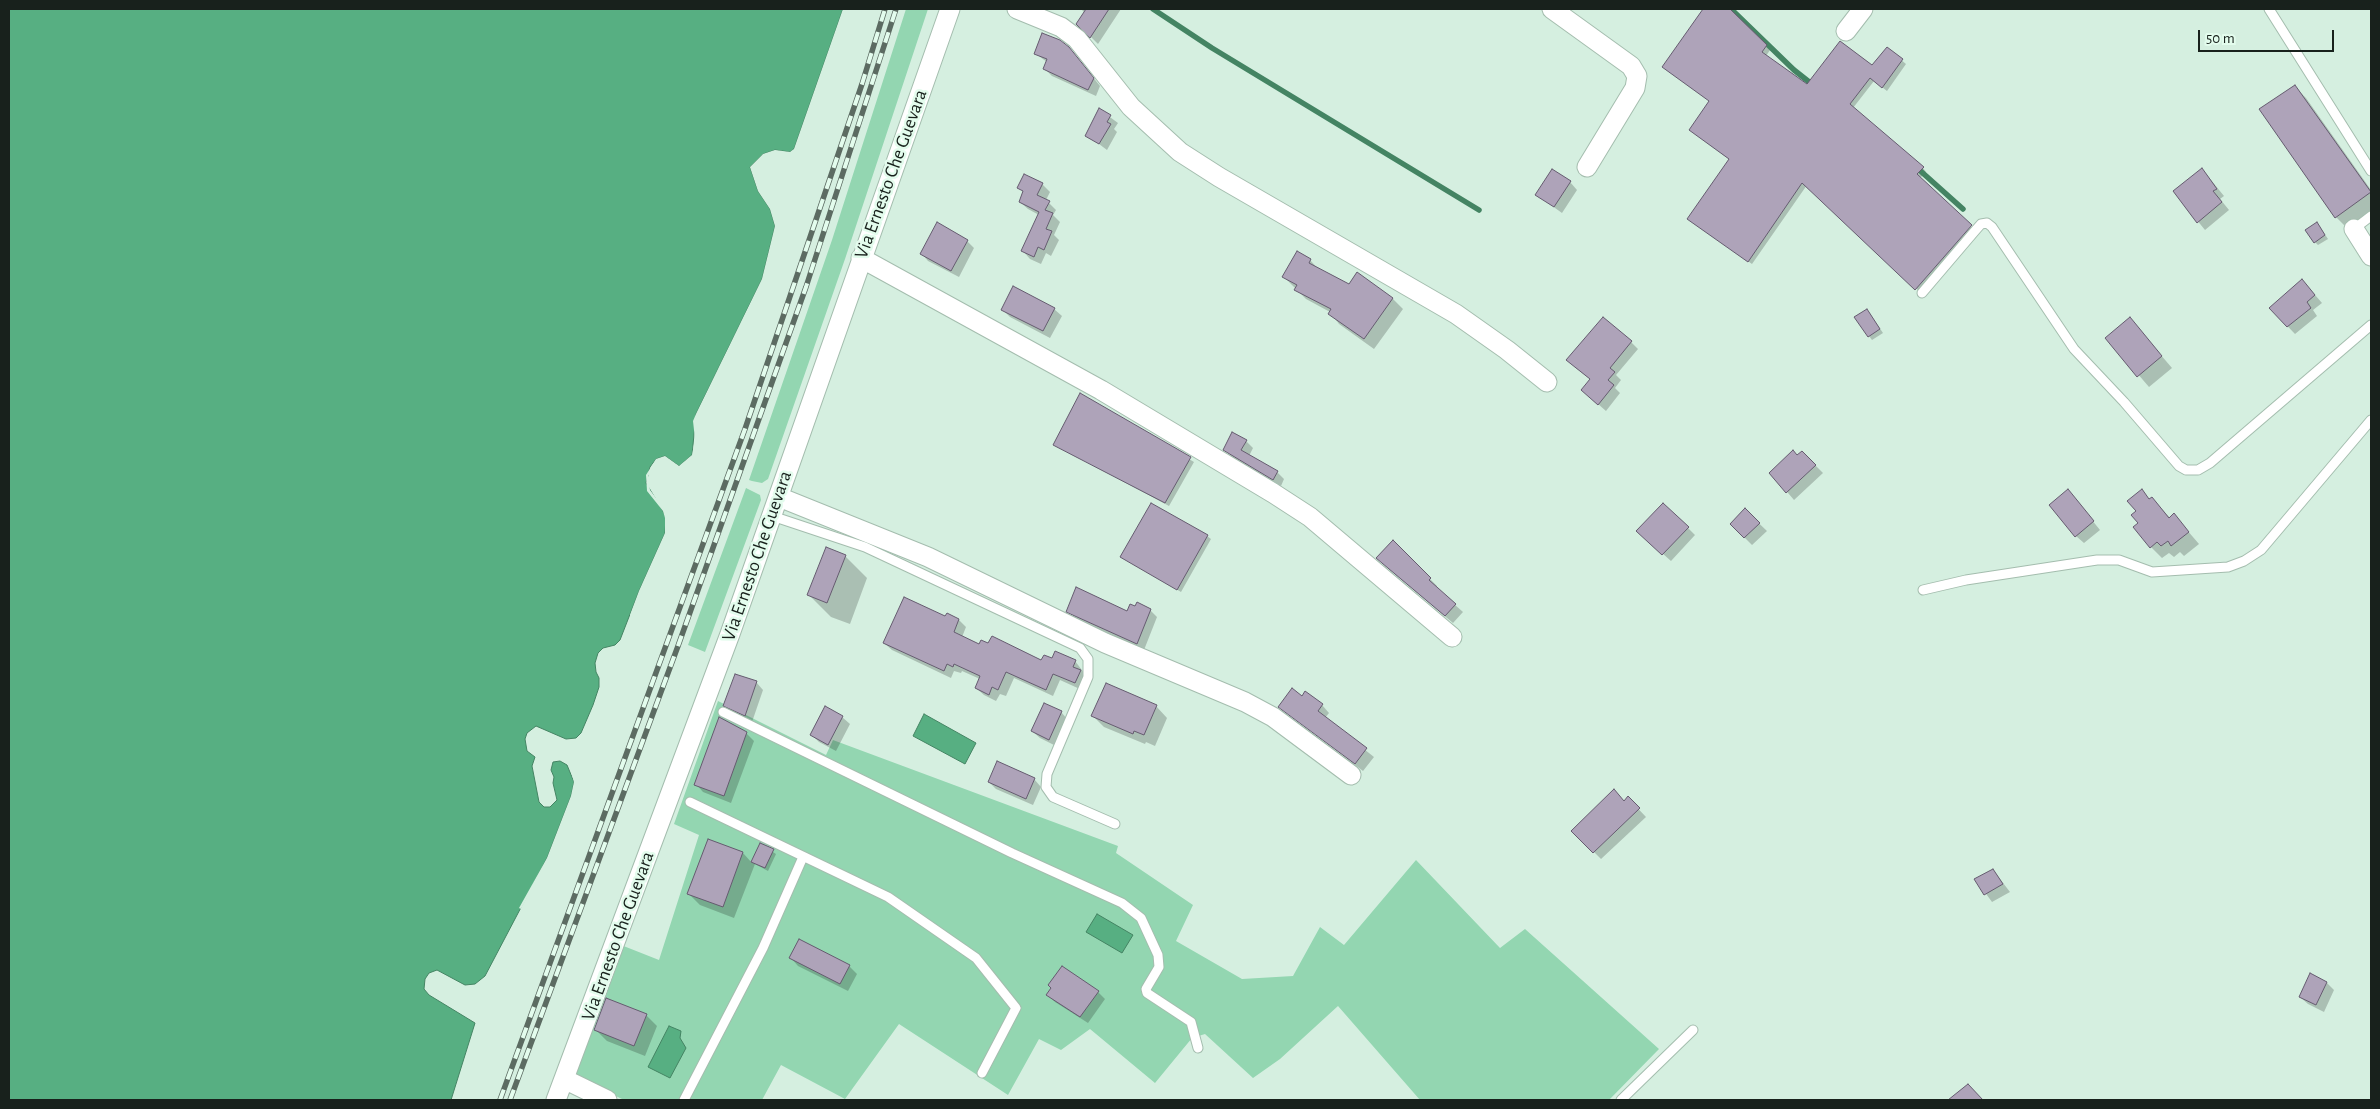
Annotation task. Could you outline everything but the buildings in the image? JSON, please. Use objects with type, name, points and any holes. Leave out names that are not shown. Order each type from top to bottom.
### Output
[{"type":"street","name":"Via Ernesto Che Guevara","points":[[556,1100],[779,497],[861,258],[950,9]]},
{"type":"street","points":[[1017,9],[1061,27],[1077,39],[1131,107],[1180,152],[1219,177],[1456,314],[1508,350],[1547,382]]},
{"type":"street","points":[[1552,9],[1631,66],[1637,76],[1635,88],[1587,166]]},
{"type":"street","points":[[1846,31],[1863,9]]},
{"type":"street","points":[[2354,229],[2371,256]]},
{"type":"street","points":[[861,258],[1101,390],[1281,498],[1310,517],[1452,636]]},
{"type":"street","points":[[779,497],[928,557],[1105,643],[1245,702],[1273,717],[1351,775]]},
{"type":"street","points":[[564,1079],[607,1100]]},
{"type":"lane","points":[[2269,9],[2371,171]]},
{"type":"lane","points":[[2354,229],[2371,216]]},
{"type":"lane","points":[[1922,293],[1981,224],[1987,223],[1992,227],[2074,350],[2124,402],[2178,466],[2186,470],[2198,470],[2210,463],[2371,325]]},
{"type":"lane","points":[[1923,590],[1966,580],[2097,560],[2118,560],[2152,572],[2228,568],[2244,561],[2261,550],[2371,420]]},
{"type":"lane","points":[[772,516],[865,547],[1080,648],[1088,659],[1088,677],[1047,774],[1046,787],[1053,796],[1114,824]]},
{"type":"lane","points":[[723,712],[1004,849],[1122,903],[1141,918],[1158,956],[1158,967],[1146,989],[1146,993],[1192,1022],[1198,1048]]},
{"type":"lane","points":[[690,802],[888,897],[976,958],[1016,1008],[982,1073]]},
{"type":"lane","points":[[684,1100],[763,948],[804,857]]},
{"type":"lane","points":[[1621,1100],[1693,1030]]},
{"type":"shaded area","points":[[9,9],[843,9],[794,149],[790,152],[775,150],[763,154],[750,167],[758,191],[770,209],[775,226],[762,279],[696,414],[692,455],[679,466],[665,456],[656,459],[650,467],[646,483],[666,518],[665,533],[620,640],[615,645],[603,648],[598,653],[595,663],[599,687],[581,733],[576,738],[566,739],[536,726],[527,733],[525,739],[527,751],[535,757],[532,766],[539,802],[544,807],[550,807],[557,800],[553,783],[554,777],[551,770],[553,762],[560,761],[567,765],[574,782],[571,796],[547,858],[485,976],[475,984],[465,985],[437,970],[429,973],[425,979],[424,989],[429,995],[475,1023],[451,1100],[9,1100]]},
{"type":"shaded area","points":[[906,9],[928,9],[845,259],[768,479],[762,483],[752,481],[749,480],[832,240]]},
{"type":"shaded area","points":[[746,488],[760,495],[761,500],[705,652],[688,645]]},
{"type":"shaded area","points":[[718,701],[826,755],[833,740],[1118,846],[1116,853],[1193,905],[1176,941],[1242,979],[1293,976],[1320,927],[1344,945],[1416,860],[1500,948],[1525,929],[1659,1049],[1609,1100],[1420,1100],[1338,1006],[1280,1059],[1253,1078],[1205,1034],[1192,1038],[1155,1083],[1090,1029],[1061,1050],[1039,1039],[1008,1095],[899,1024],[845,1099],[781,1065],[762,1100],[624,1100],[573,1075],[621,945],[659,960],[699,835],[674,824]]},
{"type":"shaded area","points":[[924,714],[976,743],[965,764],[913,736]]},
{"type":"shaded area","points":[[1097,914],[1133,935],[1122,953],[1086,932]]},
{"type":"shaded area","points":[[669,1026],[681,1031],[680,1038],[686,1048],[670,1078],[648,1067]]},
{"type":"pier","points":[[843,9],[845,9],[844,15],[796,150],[791,155],[775,153],[764,156],[753,168],[760,190],[773,208],[777,226],[764,280],[698,415],[694,456],[679,469],[665,459],[658,462],[648,476],[650,490],[668,517],[668,534],[631,618],[630,615],[639,591],[665,533],[663,511],[647,491],[646,475],[656,459],[665,456],[679,466],[692,455],[695,439],[693,421],[762,279],[775,226],[770,209],[758,191],[750,167],[763,154],[775,150],[790,152],[794,149]]},
{"type":"pier","points":[[568,762],[573,770],[576,781],[573,797],[549,859],[521,909],[519,908],[547,858],[571,796],[574,782]]},
{"type":"waterway","points":[[1153,9],[1212,48],[1479,210]]},
{"type":"waterway","points":[[1731,9],[1794,70],[1813,85]]},
{"type":"waterway","points":[[1916,167],[1963,209]]},
{"type":"railway","points":[[500,1100],[745,429],[862,84],[885,9]]},
{"type":"railway","points":[[510,1100],[678,646],[806,287],[896,9]]}]
